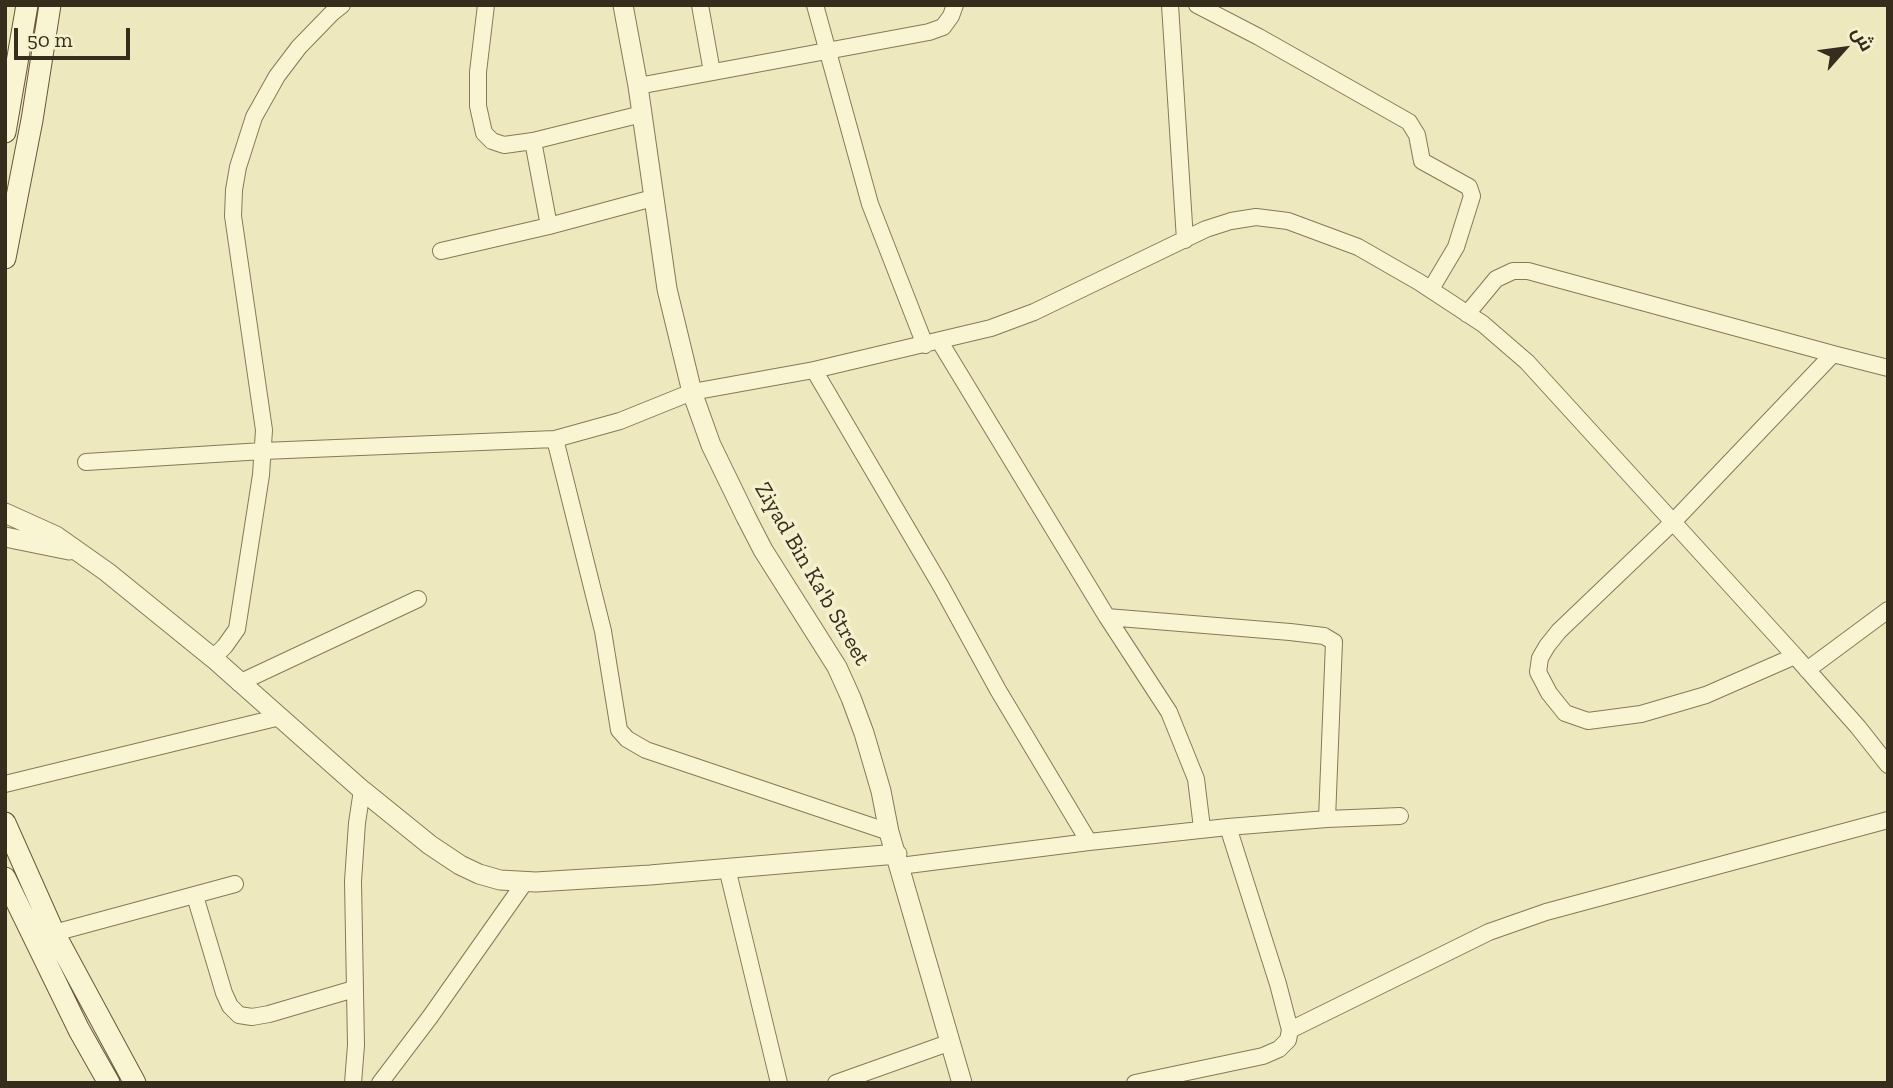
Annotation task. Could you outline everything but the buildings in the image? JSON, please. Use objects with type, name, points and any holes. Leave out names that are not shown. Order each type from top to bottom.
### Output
[{"type":"main road","points":[[5,132],[27,5]]},
{"type":"main road","points":[[5,258],[32,120],[50,5]]},
{"type":"main road","points":[[5,823],[54,933],[135,1083]]},
{"type":"main road","points":[[5,878],[79,1030],[108,1083]]},
{"type":"street","points":[[213,658],[226,646],[237,629],[259,488],[264,430],[237,247],[233,190],[254,117],[276,76],[299,47],[342,5]]},
{"type":"street","points":[[486,5],[478,106],[484,133],[492,141],[504,145],[533,142],[642,114]]},
{"type":"street","name":"Ziyad Bin Ka'b Street","points":[[623,5],[638,86],[667,289],[692,392],[711,445],[763,550],[836,667],[851,698],[881,791],[889,832],[962,1083]]},
{"type":"street","points":[[700,5],[712,72]]},
{"type":"street","points":[[815,5],[870,204],[933,343],[1169,712],[1196,779],[1202,828]]},
{"type":"street","points":[[638,86],[929,32],[943,27],[955,5]]},
{"type":"street","points":[[1170,5],[1185,240]]},
{"type":"street","points":[[1197,5],[1409,122],[1417,135],[1422,161],[1469,187],[1472,196],[1456,247],[1431,289]]},
{"type":"street","points":[[533,142],[549,226]]},
{"type":"street","points":[[441,251],[653,198]]},
{"type":"street","points":[[86,462],[262,451],[555,439],[620,421],[692,392],[814,370],[991,328],[1034,312],[1206,229],[1256,217],[1287,221],[1358,247],[1431,289],[1527,362],[1795,656],[1888,765]]},
{"type":"street","points":[[1467,314],[1496,279],[1513,271],[1528,271],[1888,368]]},
{"type":"street","points":[[1795,656],[1706,695],[1641,714],[1588,721],[1565,713],[1549,694],[1538,672],[1540,658],[1547,646],[1673,523],[1833,354]]},
{"type":"street","points":[[814,370],[941,586],[998,690],[1089,842]]},
{"type":"street","points":[[555,439],[603,631],[619,730],[627,739],[646,750],[889,832]]},
{"type":"street","points":[[5,513],[56,536],[107,572],[213,658],[362,790],[430,845],[460,865],[500,880],[525,882],[898,860],[1202,828],[1400,816]]},
{"type":"street","points":[[5,537],[78,551]]},
{"type":"street","points":[[239,683],[418,599]]},
{"type":"street","points":[[1807,670],[1888,610]]},
{"type":"street","points":[[1107,617],[1290,632],[1332,639],[1334,645],[1327,819]]},
{"type":"street","points":[[5,784],[280,717]]},
{"type":"street","points":[[353,1083],[356,1045],[353,881],[356,823],[362,790]]},
{"type":"street","points":[[1290,1030],[1489,932],[1546,912],[1888,820]]},
{"type":"street","points":[[1135,1083],[1263,1056],[1284,1045],[1290,1030],[1228,827]]},
{"type":"street","points":[[727,868],[779,1083]]},
{"type":"street","points":[[380,1083],[525,882]]},
{"type":"street","points":[[54,933],[234,884]]},
{"type":"street","points":[[195,896],[224,993],[230,1006],[239,1015],[251,1017],[269,1014],[354,989]]},
{"type":"street","points":[[836,1083],[951,1042]]}]
